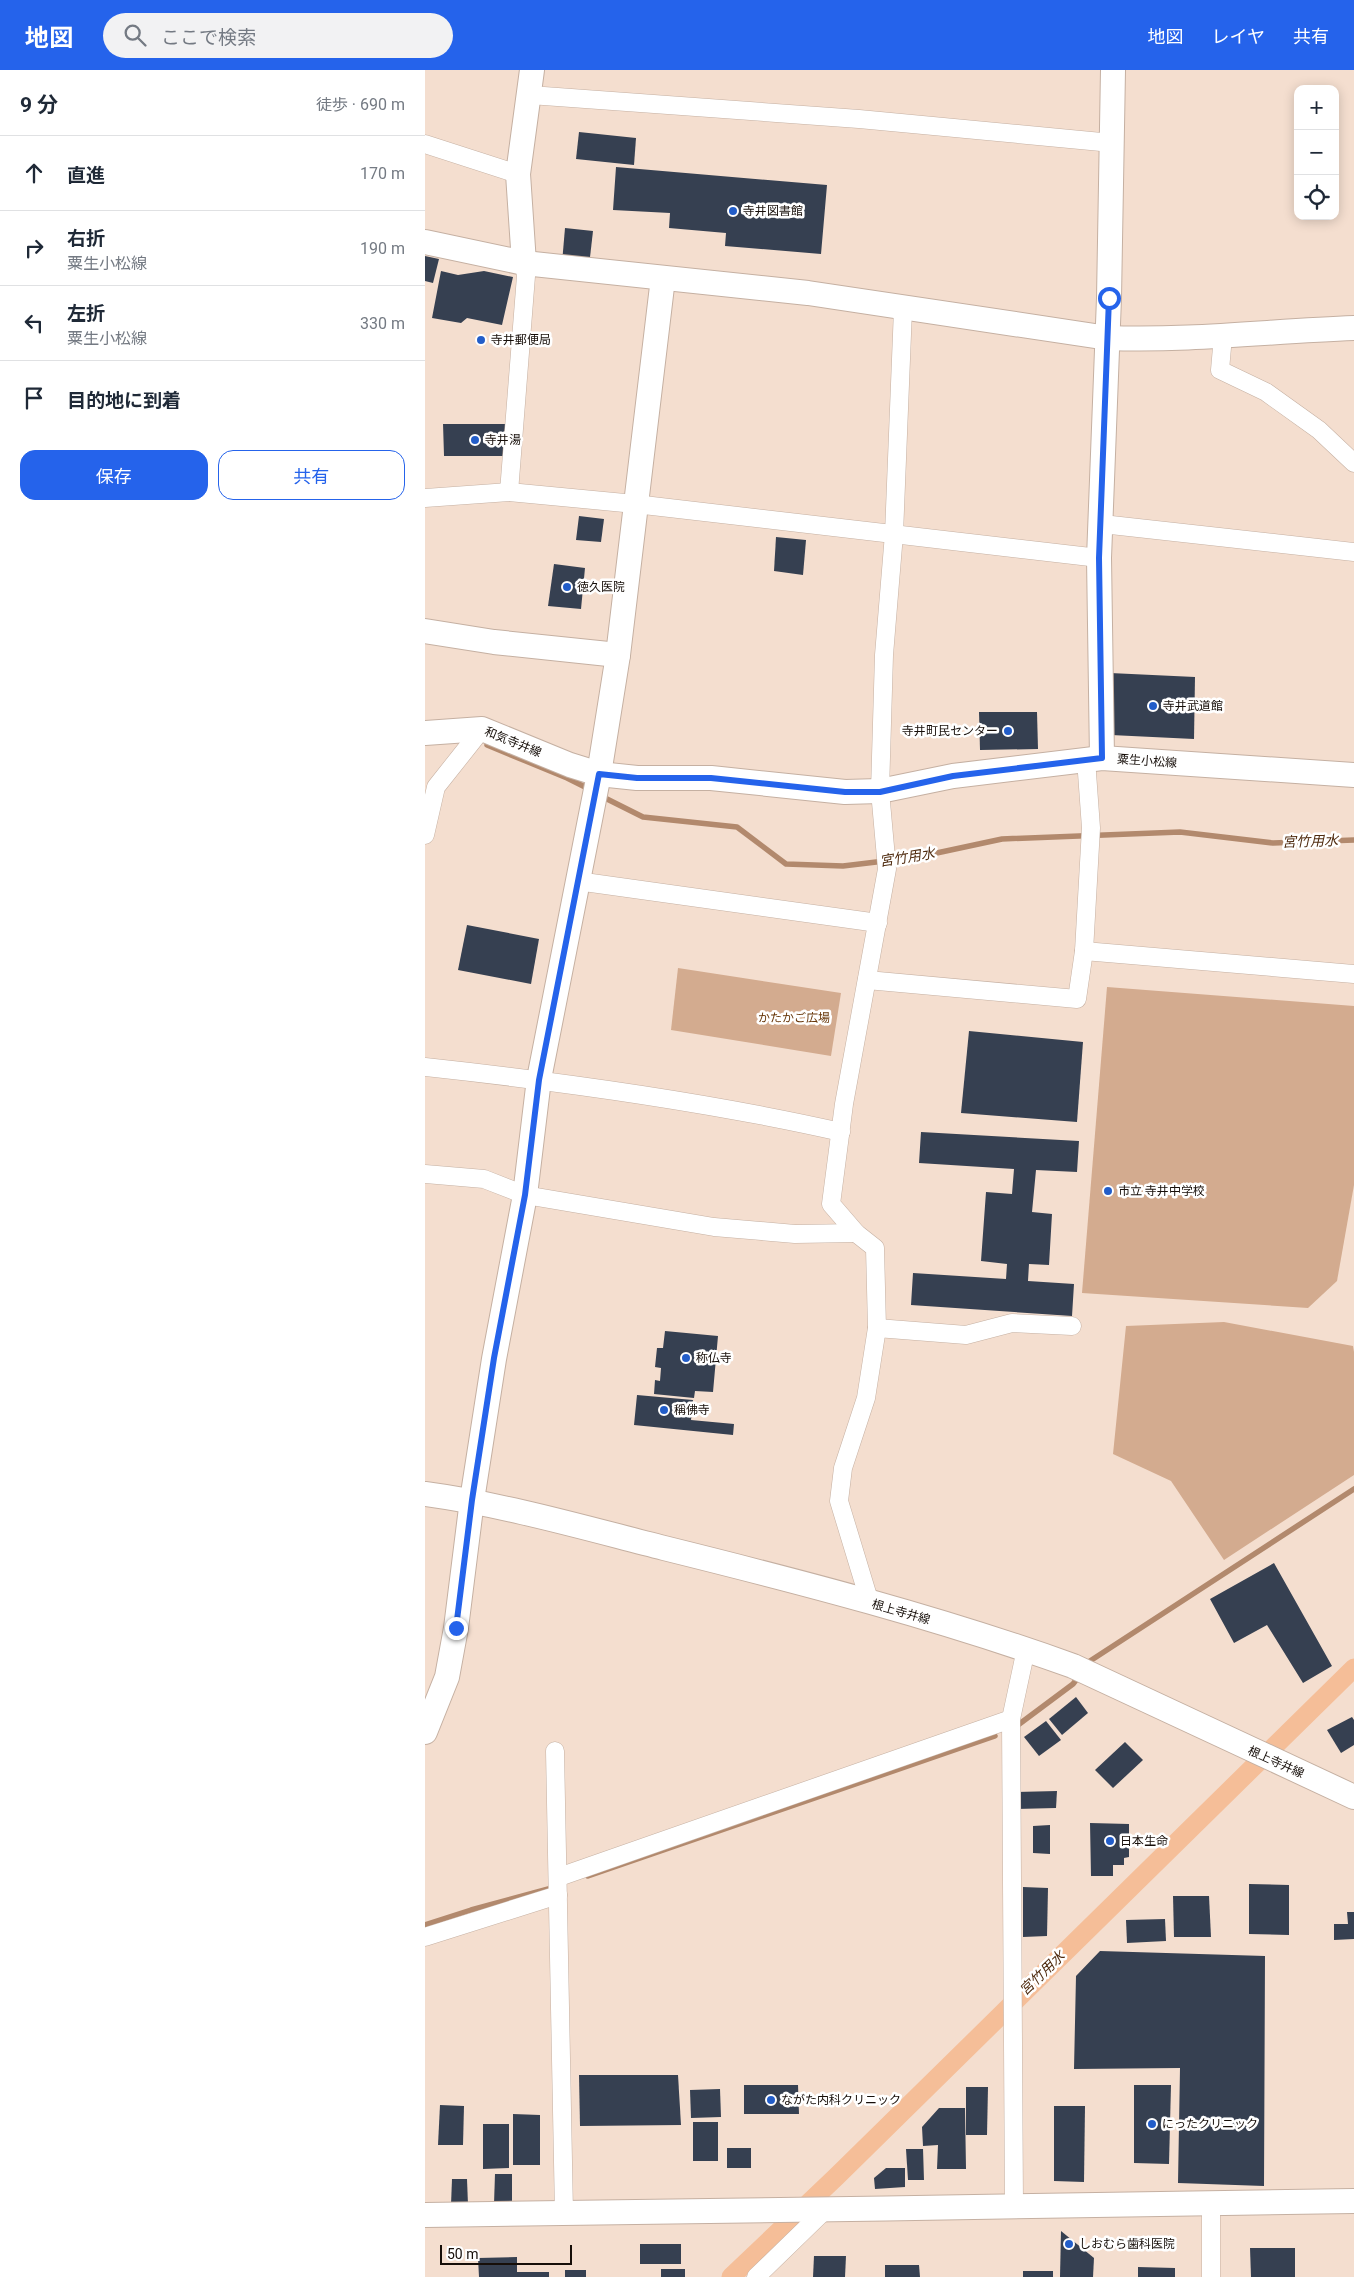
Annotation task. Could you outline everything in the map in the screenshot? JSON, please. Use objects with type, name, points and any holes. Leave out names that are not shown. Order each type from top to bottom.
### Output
[{"type":"main road","points":[[524,263],[518,174],[532,70]]},
{"type":"main road","points":[[1094,759],[1099,558],[1102,524],[1108,338],[1113,70]]},
{"type":"main road","points":[[425,242],[524,263],[808,293],[903,309],[1108,338],[1143,339],[1223,336],[1279,331],[1354,328]]},
{"type":"main road","points":[[425,1732],[447,1677],[455,1638],[472,1500],[494,1358],[525,1195],[539,1080],[596,786],[618,655],[663,278]]},
{"type":"main road","points":[[425,631],[494,642],[618,655]]},
{"type":"main road","name":"和気寺井線","points":[[425,732],[483,729],[570,765],[596,786]]},
{"type":"main road","name":"粟生小松線","points":[[596,786],[637,778],[711,778],[845,792],[880,792],[953,776],[1094,759],[1354,775]]},
{"type":"main road","name":"根上寺井線","points":[[425,1494],[472,1500],[721,1562],[1026,1649],[1082,1670],[1354,1797]]},
{"type":"main road","points":[[425,2215],[775,2212],[1354,2201]]},
{"type":"street","points":[[530,95],[859,119],[1113,143]]},
{"type":"street","points":[[425,144],[518,174]]},
{"type":"street","points":[[509,492],[526,276],[524,263]]},
{"type":"street","points":[[870,1603],[839,1501],[843,1468],[866,1398],[877,1328],[875,1248],[856,1233],[831,1204],[841,1132],[878,923],[886,860],[880,792],[884,655],[894,534],[903,309]]},
{"type":"street","points":[[1223,336],[1221,370],[1266,392],[1319,430],[1354,463]]},
{"type":"street","points":[[425,498],[509,492],[635,504],[1099,558]]},
{"type":"street","points":[[1102,524],[1354,552]]},
{"type":"street","points":[[425,836],[436,787],[483,729]]},
{"type":"street","points":[[867,980],[1077,999],[1084,951],[1094,759]]},
{"type":"street","points":[[577,881],[878,923]]},
{"type":"street","points":[[1084,951],[1354,974]]},
{"type":"street","points":[[425,1067],[539,1080],[770,1116],[841,1132]]},
{"type":"street","points":[[425,1174],[485,1180],[525,1195],[714,1227],[795,1234],[856,1233]]},
{"type":"street","points":[[877,1328],[967,1335],[1012,1323],[1071,1326]]},
{"type":"street","points":[[1014,2206],[1011,1719],[1026,1649]]},
{"type":"street","points":[[559,1877],[1011,1719]]},
{"type":"street","points":[[555,1751],[559,1877],[564,2214]]},
{"type":"street","points":[[425,1938],[558,1895]]},
{"type":"street","points":[[1211,2204],[1211,2277]]},
{"type":"street","points":[[756,2277],[816,2210]]},
{"type":"green space","name":"かたかご広場","points":[[678,968],[841,993],[831,1056],[671,1030]]},
{"type":"green space","points":[[1107,987],[1354,1006],[1354,1185],[1337,1281],[1308,1308],[1082,1293]]},
{"type":"green space","points":[[1224,1322],[1353,1346],[1354,1475],[1224,1560],[1171,1481],[1113,1454],[1126,1326]]},
{"type":"building","points":[[579,132],[636,138],[634,165],[576,159]]},
{"type":"building","name":"寺井図書館","points":[[616,167],[827,185],[821,254],[725,246],[726,233],[669,228],[670,213],[613,210]]},
{"type":"building","points":[[565,228],[593,231],[589,266],[562,263]]},
{"type":"building","points":[[425,256],[439,259],[433,283],[425,281]]},
{"type":"building","points":[[441,271],[458,275],[484,271],[513,277],[502,325],[467,318],[461,323],[432,318]]},
{"type":"building","name":"寺井湯","points":[[443,424],[507,424],[505,456],[444,456]]},
{"type":"building","points":[[579,516],[604,519],[601,542],[576,540]]},
{"type":"building","points":[[776,537],[806,540],[803,575],[774,571]]},
{"type":"building","name":"徳久医院","points":[[554,564],[585,568],[581,609],[548,606]]},
{"type":"building","name":"寺井武道館","points":[[1110,673],[1195,677],[1194,739],[1111,735]]},
{"type":"building","name":"寺井町民センター","points":[[979,712],[1037,712],[1038,749],[980,750]]},
{"type":"building","points":[[467,925],[539,939],[531,984],[458,970]]},
{"type":"building","points":[[969,1031],[1083,1042],[1077,1122],[961,1113]]},
{"type":"building","points":[[921,1132],[1079,1141],[1077,1172],[1036,1170],[1032,1212],[1052,1214],[1049,1265],[1029,1264],[1028,1281],[1074,1284],[1072,1316],[911,1305],[913,1273],[1006,1279],[1007,1264],[981,1261],[986,1192],[1012,1194],[1014,1169],[919,1163]]},
{"type":"building","name":"称仏寺","points":[[665,1331],[718,1336],[713,1392],[695,1391],[694,1398],[654,1394],[655,1380],[660,1381],[661,1368],[655,1367],[657,1348],[663,1348]]},
{"type":"building","name":"稱佛寺","points":[[637,1395],[693,1400],[691,1420],[734,1424],[733,1435],[634,1425]]},
{"type":"building","points":[[1274,1563],[1332,1666],[1303,1683],[1267,1625],[1234,1643],[1210,1599]]},
{"type":"building","points":[[1076,1697],[1088,1713],[1062,1735],[1049,1719]]},
{"type":"building","points":[[1352,1717],[1354,1720],[1354,1745],[1341,1753],[1327,1730]]},
{"type":"building","points":[[1046,1721],[1061,1740],[1039,1756],[1024,1737]]},
{"type":"building","points":[[1125,1742],[1143,1760],[1113,1788],[1095,1770]]},
{"type":"building","points":[[1057,1791],[1056,1808],[1015,1809],[1014,1792]]},
{"type":"building","name":"日本生命","points":[[1090,1823],[1129,1824],[1129,1857],[1124,1858],[1124,1865],[1113,1865],[1113,1876],[1091,1876]]},
{"type":"building","points":[[1050,1825],[1050,1854],[1033,1853],[1033,1826]]},
{"type":"building","points":[[1249,1884],[1289,1885],[1289,1935],[1249,1934]]},
{"type":"building","points":[[1023,1887],[1048,1888],[1047,1936],[1023,1937]]},
{"type":"building","points":[[1173,1896],[1209,1896],[1211,1937],[1174,1937]]},
{"type":"building","points":[[1347,1912],[1354,1912],[1354,1939],[1334,1940],[1334,1924],[1348,1924]]},
{"type":"building","points":[[1165,1919],[1166,1941],[1127,1943],[1126,1920]]},
{"type":"building","points":[[1100,1951],[1265,1956],[1264,2186],[1178,2183],[1180,2068],[1074,2069],[1076,1976]]},
{"type":"building","points":[[579,2075],[678,2075],[681,2125],[580,2126]]},
{"type":"building","name":"ながた内科クリニック","points":[[744,2085],[798,2085],[799,2114],[744,2114]]},
{"type":"building","name":"にったクリニック","points":[[1134,2085],[1171,2085],[1169,2164],[1134,2163]]},
{"type":"building","points":[[966,2087],[988,2087],[987,2135],[966,2135]]},
{"type":"building","points":[[720,2089],[721,2117],[691,2118],[690,2090]]},
{"type":"building","points":[[440,2105],[464,2106],[463,2145],[438,2145]]},
{"type":"building","points":[[1054,2106],[1085,2106],[1084,2182],[1054,2181]]},
{"type":"building","points":[[939,2108],[965,2108],[966,2169],[937,2169],[938,2145],[923,2146],[922,2127]]},
{"type":"building","points":[[513,2114],[540,2115],[540,2165],[513,2165]]},
{"type":"building","points":[[693,2122],[718,2122],[718,2161],[693,2161]]},
{"type":"building","points":[[483,2124],[509,2124],[509,2168],[483,2169]]},
{"type":"building","points":[[727,2148],[751,2148],[751,2168],[727,2168]]},
{"type":"building","points":[[906,2149],[923,2149],[924,2180],[908,2180]]},
{"type":"building","points":[[886,2168],[905,2168],[905,2187],[875,2189],[874,2178]]},
{"type":"building","points":[[495,2174],[512,2174],[512,2204],[494,2204]]},
{"type":"building","points":[[452,2179],[467,2179],[468,2205],[451,2205]]},
{"type":"building","name":"しおむら歯科医院","points":[[1061,2231],[1094,2258],[1093,2277],[1060,2277]]},
{"type":"building","points":[[640,2244],[681,2244],[681,2264],[640,2264]]},
{"type":"building","points":[[1250,2248],[1295,2248],[1295,2277],[1251,2277]]},
{"type":"building","points":[[814,2256],[846,2256],[845,2277],[813,2277]]},
{"type":"building","points":[[517,2257],[517,2272],[549,2272],[549,2277],[479,2277],[478,2258]]},
{"type":"building","points":[[885,2265],[919,2265],[920,2277],[885,2277]]},
{"type":"building","points":[[1138,2267],[1175,2268],[1175,2277],[1138,2277]]},
{"type":"building","points":[[661,2269],[685,2269],[685,2277],[661,2277]]},
{"type":"building","points":[[565,2270],[586,2270],[586,2277],[565,2277]]},
{"type":"building","points":[[1023,2271],[1053,2271],[1053,2277],[1023,2277]]},
{"type":"waterway","name":"宮竹用水","points":[[487,745],[591,790]]},
{"type":"waterway","name":"宮竹用水","points":[[601,796],[643,817],[737,827],[786,864],[843,866],[918,857],[1002,839],[1180,832],[1273,843],[1354,840]]},
{"type":"waterway","points":[[1087,1665],[1090,1661],[1354,1489]]},
{"type":"waterway","name":"宮竹用水","points":[[731,2277],[836,2177],[1354,1668]]},
{"type":"waterway","points":[[1018,1725],[1073,1684],[1080,1675]]},
{"type":"waterway","points":[[588,1876],[995,1736]]},
{"type":"waterway","points":[[425,1925],[471,1910],[552,1888]]},
{"type":"place","name":"寺井図書館","points":[[733,211]]},
{"type":"place","name":"寺井郵便局","points":[[481,340]]},
{"type":"place","name":"寺井湯","points":[[475,440]]},
{"type":"place","name":"徳久医院","points":[[567,587]]},
{"type":"place","name":"寺井武道館","points":[[1153,706]]},
{"type":"place","name":"寺井町民センター","points":[[1008,731]]},
{"type":"place","name":"市立 寺井中学校","points":[[1108,1191]]},
{"type":"place","name":"称仏寺","points":[[686,1358]]},
{"type":"place","name":"稱佛寺","points":[[664,1410]]},
{"type":"place","name":"日本生命","points":[[1110,1841]]},
{"type":"place","name":"ながた内科クリニック","points":[[771,2100]]},
{"type":"place","name":"にったクリニック","points":[[1152,2124]]},
{"type":"place","name":"しおむら歯科医院","points":[[1069,2244]]},
{"type":"route","points":[[456,1628],[472,1500],[494,1358],[525,1195],[539,1080],[592,800],[599,774],[637,778],[711,778],[845,792],[880,792],[953,776],[1102,758],[1099,558],[1102,524],[1109,298]]}]
